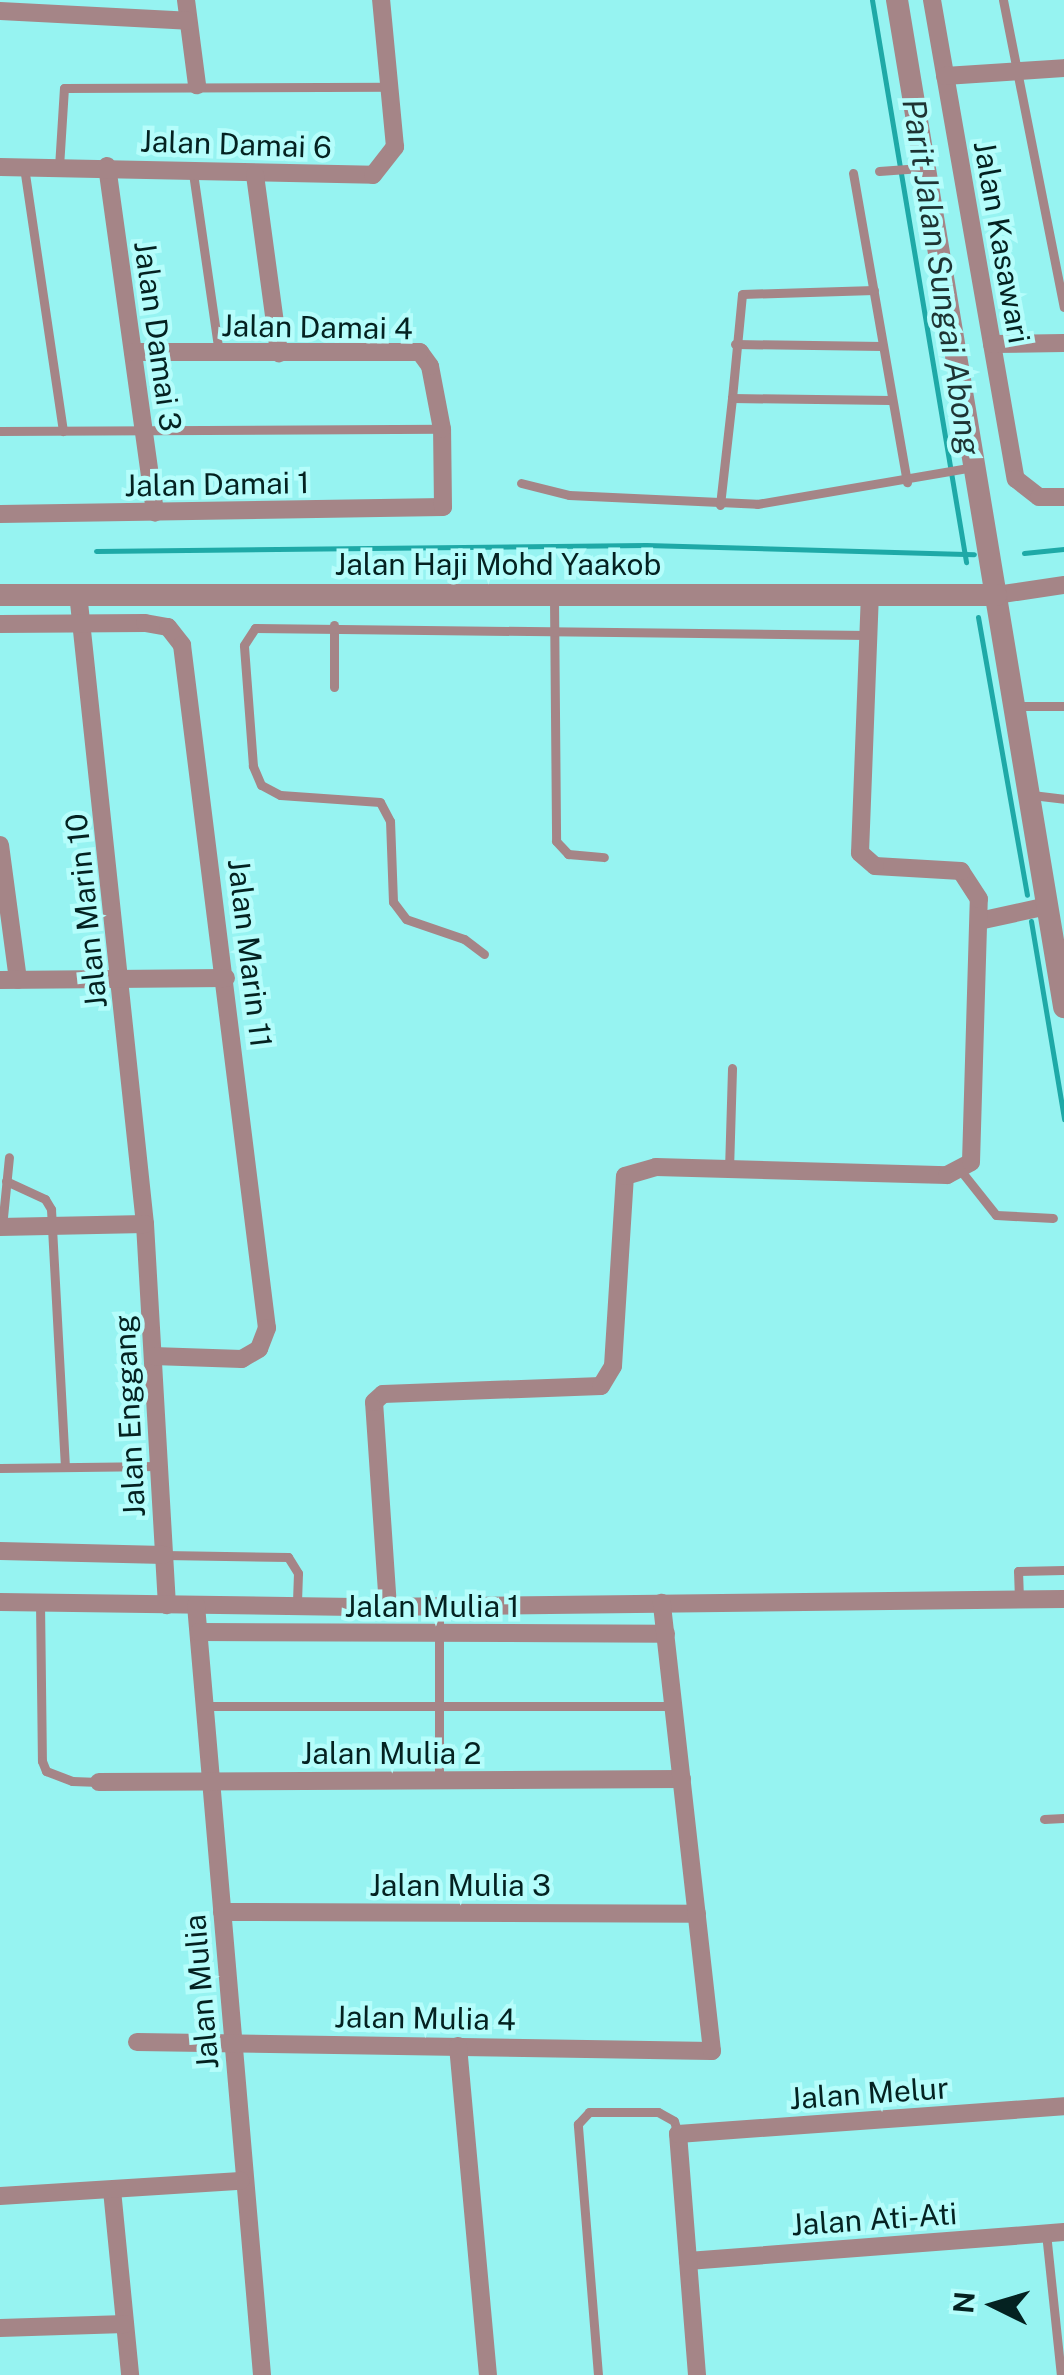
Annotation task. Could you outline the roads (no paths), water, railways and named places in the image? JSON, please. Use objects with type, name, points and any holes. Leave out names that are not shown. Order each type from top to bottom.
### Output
[{"type":"street","points":[[186,0],[197,85]]},
{"type":"street","points":[[380,0],[394,87]]},
{"type":"street","points":[[897,0],[917,168],[968,468],[996,595],[1047,906],[1061,965],[1064,1008]]},
{"type":"street","name":"Jalan Kasawari","points":[[932,0],[1016,480],[1025,491],[1064,498]]},
{"type":"street","points":[[0,11],[85,9],[188,21]]},
{"type":"street","points":[[945,76],[1064,68]]},
{"type":"street","name":"Jalan Damai 6","points":[[0,167],[106,166],[255,175],[373,175],[396,147],[394,87]]},
{"type":"street","name":"Jalan Damai 3","points":[[106,166],[155,513]]},
{"type":"street","points":[[255,175],[278,353]]},
{"type":"street","points":[[992,344],[1064,343]]},
{"type":"street","name":"Jalan Damai 4","points":[[133,352],[420,352],[430,366],[442,429]]},
{"type":"street","name":"Jalan Damai 1","points":[[0,514],[434,510],[446,500],[442,429]]},
{"type":"street","points":[[996,595],[1064,584]]},
{"type":"street","name":"Jalan Haji Mohd Yaakob","points":[[1,588],[78,593],[996,595]]},
{"type":"street","name":"Jalan Marin 10","points":[[78,593],[146,1224]]},
{"type":"street","points":[[388,1607],[374,1402],[383,1394],[600,1386],[613,1366],[624,1176],[656,1168],[961,1171],[972,1149],[979,899],[962,871],[876,866],[860,854],[870,594]]},
{"type":"street","name":"Jalan Marin 11","points":[[0,624],[145,623],[178,634],[226,978],[267,1328],[259,1350],[242,1359],[153,1356]]},
{"type":"street","points":[[0,845],[9,980],[226,978]]},
{"type":"street","points":[[979,921],[1047,906]]},
{"type":"street","points":[[1,1227],[146,1224]]},
{"type":"street","name":"Jalan Enggang","points":[[146,1224],[167,1606]]},
{"type":"street","points":[[0,1552],[164,1555]]},
{"type":"street","points":[[0,1602],[388,1607],[1064,1599]]},
{"type":"street","points":[[662,1603],[697,1914]]},
{"type":"street","name":"Jalan Mulia","points":[[196,1605],[242,2181],[262,2375]]},
{"type":"street","name":"Jalan Mulia 1","points":[[198,1632],[666,1634]]},
{"type":"street","name":"Jalan Mulia 2","points":[[99,1782],[682,1779]]},
{"type":"street","name":"Jalan Mulia 3","points":[[222,1912],[697,1914]]},
{"type":"street","name":"Jalan Mulia 4","points":[[137,2042],[712,2051],[697,1914]]},
{"type":"street","points":[[458,2046],[488,2375]]},
{"type":"street","name":"Jalan Melur","points":[[678,2134],[1064,2106]]},
{"type":"street","points":[[678,2134],[697,2375]]},
{"type":"street","points":[[0,2196],[242,2181]]},
{"type":"street","points":[[112,2190],[130,2375]]},
{"type":"street","name":"Jalan Ati-Ati","points":[[688,2262],[1055,2233]]},
{"type":"street","points":[[0,2328],[125,2324]]},
{"type":"lane","points":[[1003,0],[1014,72],[1064,307]]},
{"type":"lane","points":[[59,167],[64,88],[394,87]]},
{"type":"lane","points":[[24,167],[63,431]]},
{"type":"lane","points":[[879,171],[917,168]]},
{"type":"lane","points":[[193,172],[219,353]]},
{"type":"lane","points":[[853,173],[907,482]]},
{"type":"lane","points":[[720,505],[742,294],[874,290]]},
{"type":"lane","points":[[735,344],[882,346]]},
{"type":"lane","points":[[732,398],[890,400]]},
{"type":"lane","points":[[0,431],[442,429]]},
{"type":"lane","points":[[521,483],[569,495],[720,505],[907,482],[968,468]]},
{"type":"lane","points":[[554,595],[556,842],[568,854],[604,857]]},
{"type":"lane","points":[[484,954],[453,934],[406,919],[393,902],[390,821],[380,802],[280,795],[256,777],[244,646],[248,635],[270,624],[868,635]]},
{"type":"lane","points":[[334,626],[334,687]]},
{"type":"lane","points":[[1014,706],[1064,706]]},
{"type":"lane","points":[[1029,795],[1064,799]]},
{"type":"lane","points":[[729,1170],[732,1068]]},
{"type":"lane","points":[[1,1227],[9,1157]]},
{"type":"lane","points":[[961,1171],[996,1216],[1054,1218]]},
{"type":"lane","points":[[6,1181],[45,1199],[54,1226],[65,1466]]},
{"type":"lane","points":[[0,1468],[159,1466]]},
{"type":"lane","points":[[164,1555],[288,1557],[298,1572],[297,1606]]},
{"type":"lane","points":[[1019,1599],[1018,1571],[1064,1570]]},
{"type":"lane","points":[[40,1602],[42,1761],[46,1770],[72,1781],[99,1782]]},
{"type":"lane","points":[[439,1606],[440,1780]]},
{"type":"lane","points":[[204,1706],[674,1706]]},
{"type":"lane","points":[[1044,1819],[1064,1818]]},
{"type":"lane","points":[[598,2375],[578,2124],[589,2112],[658,2112],[674,2121],[678,2134]]},
{"type":"lane","points":[[1055,2233],[1061,2375]]},
{"type":"waterway","name":"Parit Jalan Sungai Abong","points":[[872,0],[966,562]]},
{"type":"waterway","points":[[96,551],[646,545],[974,554]]},
{"type":"waterway","points":[[1024,553],[1064,549]]},
{"type":"waterway","name":"Parit Jalan Sungai Abong","points":[[978,617],[1027,895]]},
{"type":"waterway","name":"Parit Jalan Sungai Abong","points":[[1031,921],[1064,1119]]}]
